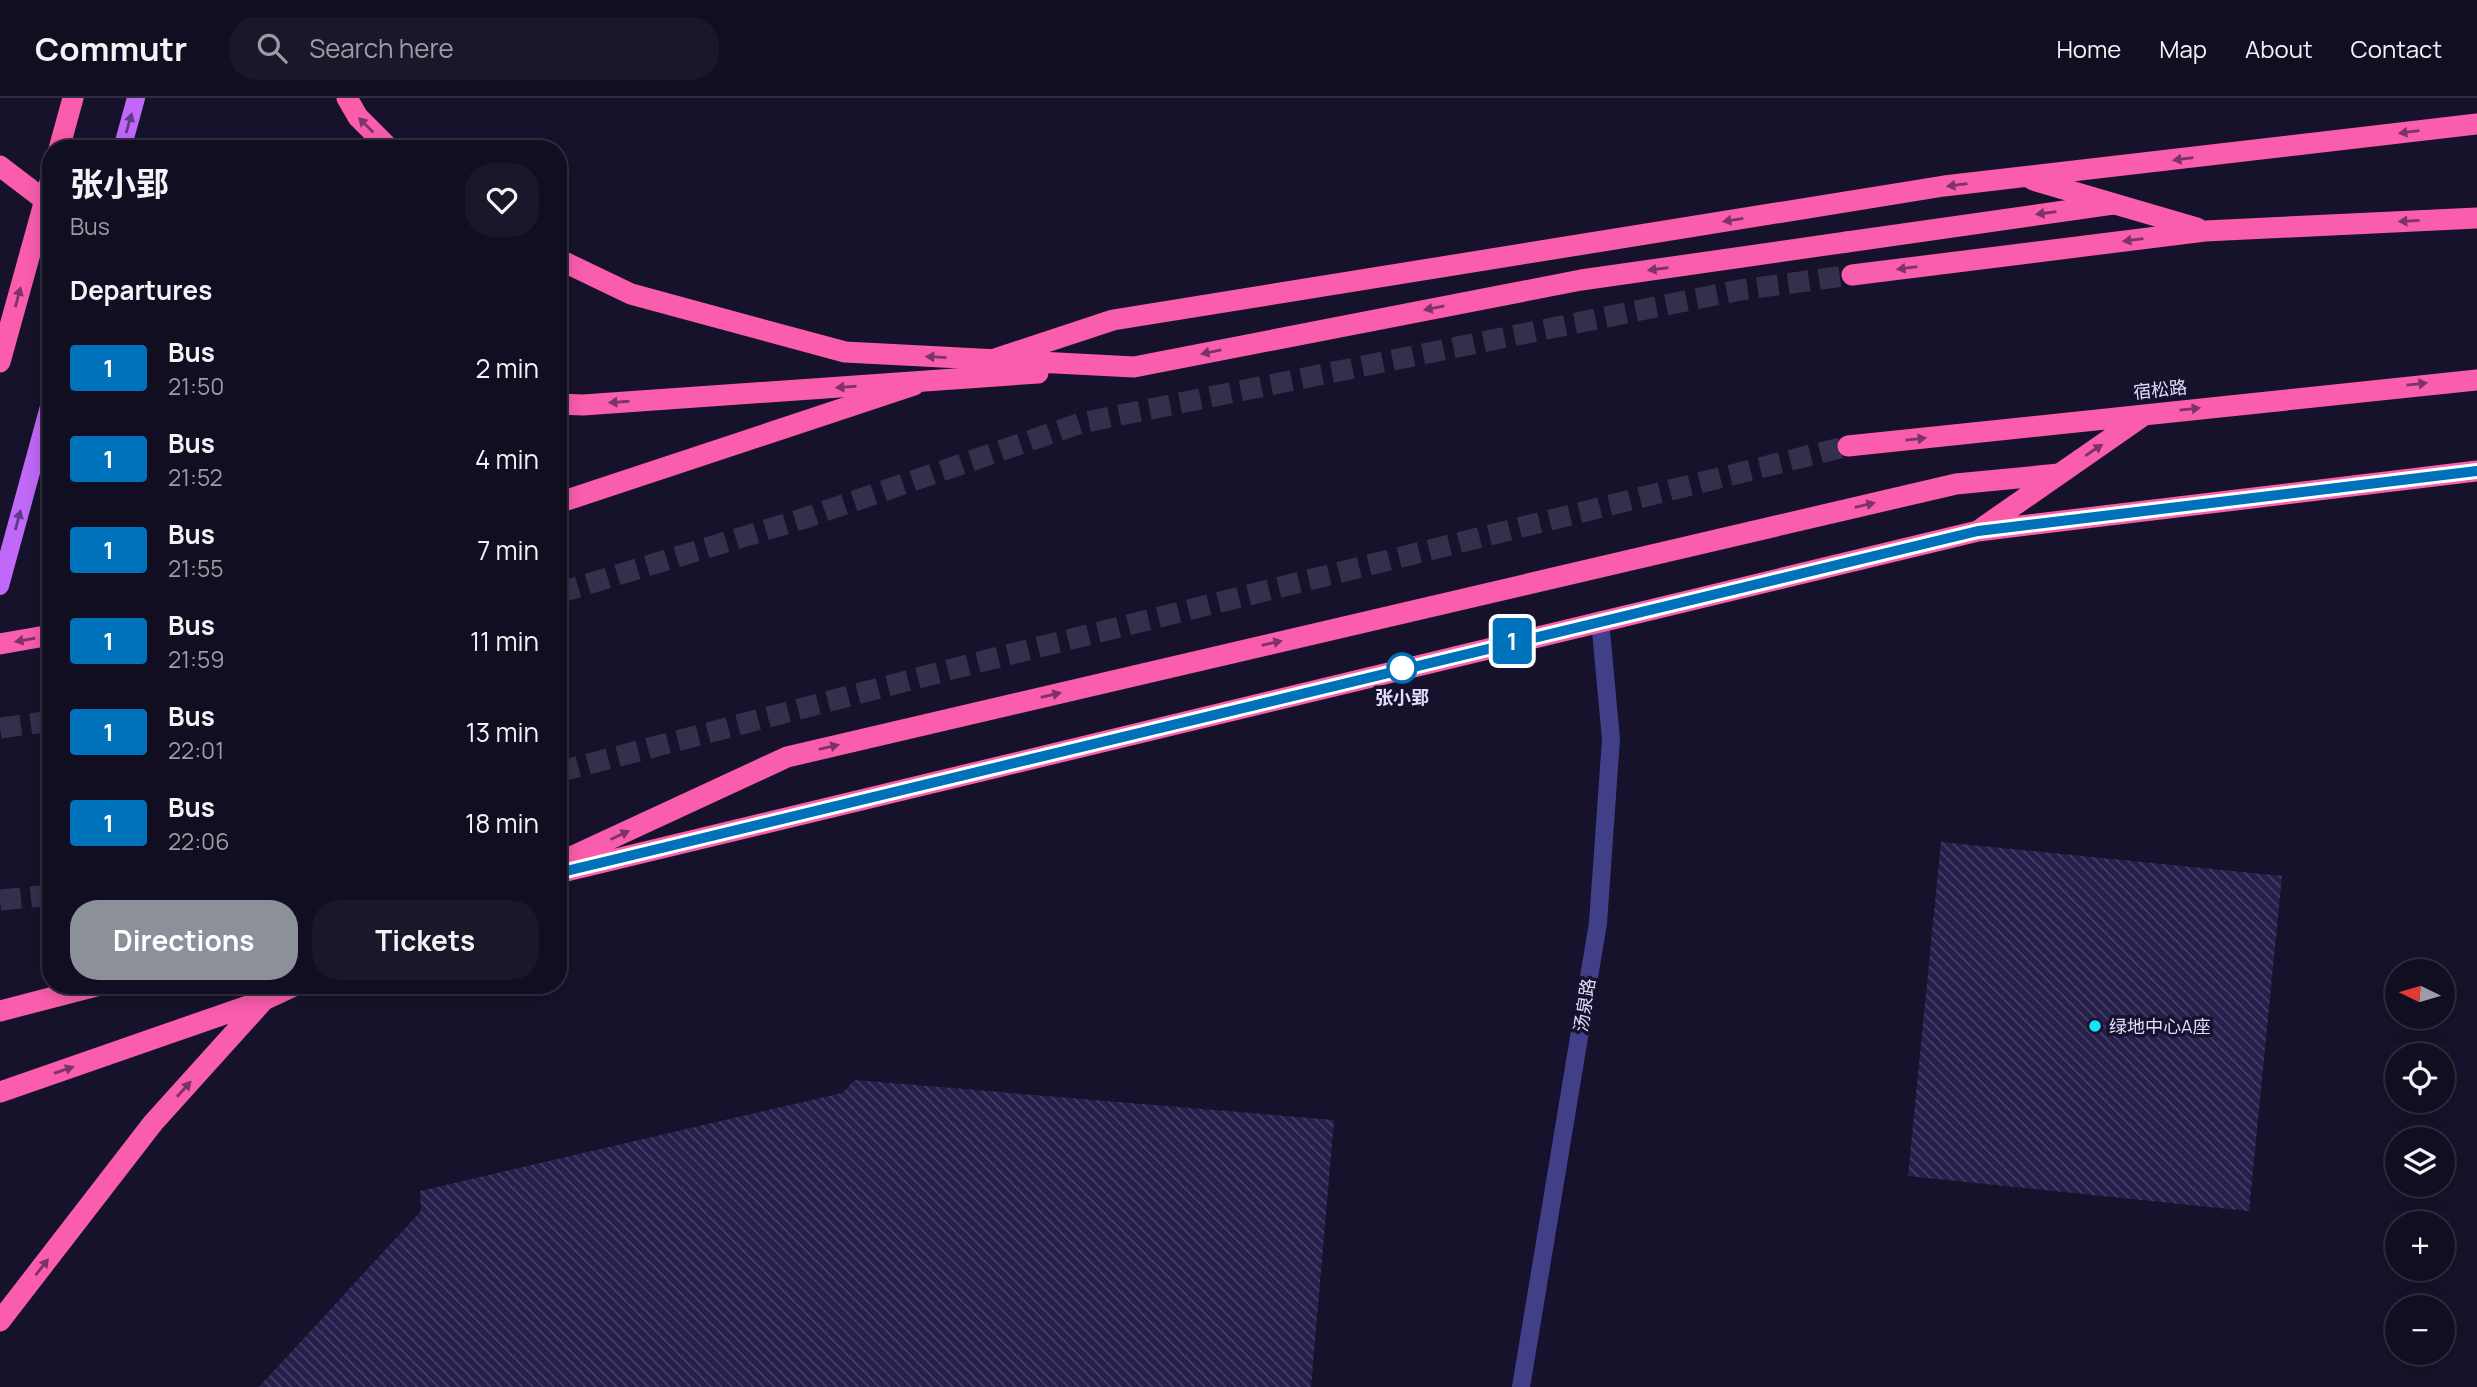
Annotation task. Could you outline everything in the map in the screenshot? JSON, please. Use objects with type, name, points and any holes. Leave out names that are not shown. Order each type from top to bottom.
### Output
[{"type":"highway","points":[[61,140],[73,98]]},
{"type":"highway","points":[[346,98],[358,117],[381,140]]},
{"type":"highway","points":[[567,500],[1113,320],[1944,186],[2477,124]]},
{"type":"highway","points":[[0,166],[42,198]]},
{"type":"highway","points":[[2022,177],[2206,231]]},
{"type":"highway","points":[[567,404],[1134,366],[1581,280],[2113,204]]},
{"type":"highway","points":[[0,362],[42,210]]},
{"type":"highway","points":[[1852,275],[2206,231],[2477,218]]},
{"type":"highway","points":[[567,263],[631,294],[845,352],[1134,366]]},
{"type":"highway","name":"宿松路","points":[[1848,446],[2477,380]]},
{"type":"highway","points":[[1978,531],[2147,414]]},
{"type":"highway","points":[[567,871],[1978,531],[2477,471]]},
{"type":"highway","points":[[567,859],[787,757],[1798,519],[1956,484],[2059,474]]},
{"type":"highway","points":[[0,644],[42,637]]},
{"type":"highway","points":[[0,1011],[65,994]]},
{"type":"highway","points":[[0,1092],[277,994]]},
{"type":"highway","points":[[0,1321],[153,1123],[264,1000]]},
{"type":"main road","points":[[124,140],[136,98]]},
{"type":"main road","points":[[0,586],[42,432]]},
{"type":"street","name":"汤泉路","points":[[1521,1387],[1598,923],[1611,739],[1600,620]]},
{"type":"building","name":"绿地中心A座","points":[[1941,842],[2282,876],[2249,1211],[1908,1176]]},
{"type":"building","points":[[855,1080],[1334,1120],[1311,1387],[259,1387],[421,1211],[420,1191],[842,1093]]},
{"type":"tunnel","points":[[567,590],[802,519],[1081,423],[1740,290],[1852,275]]},
{"type":"tunnel","points":[[567,770],[987,660],[1848,446]]},
{"type":"tunnel","points":[[0,728],[42,722]]},
{"type":"tunnel","points":[[0,900],[42,896]]},
{"type":"bus line","name":"1","points":[[567,871],[1978,531],[2477,471]]},
{"type":"place","name":"张小郢","points":[[1402,668]]},
{"type":"place","name":"绿地中心A座","points":[[2095,1026]]}]
